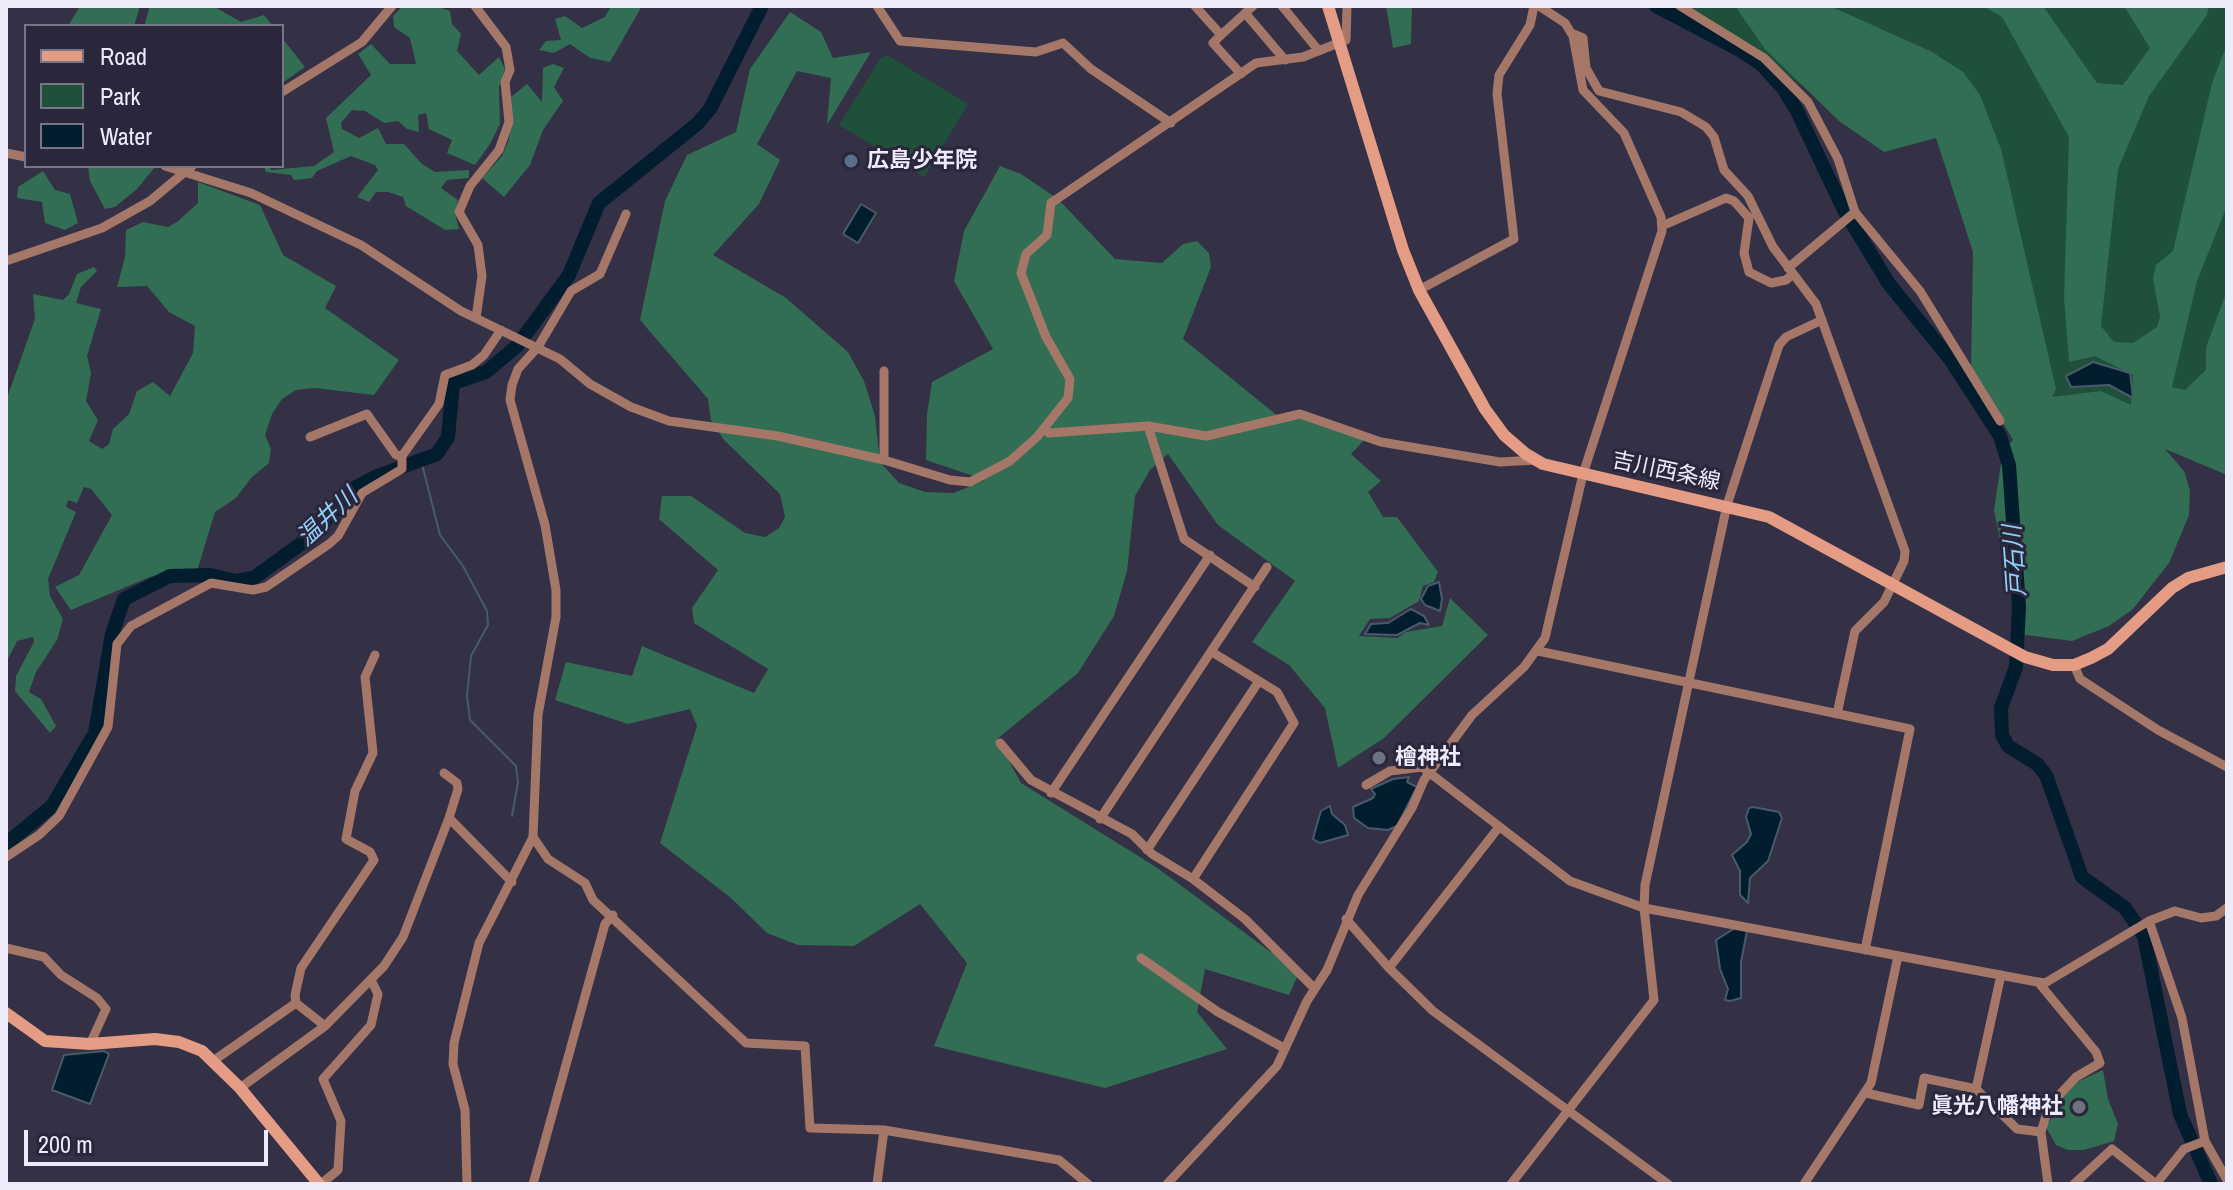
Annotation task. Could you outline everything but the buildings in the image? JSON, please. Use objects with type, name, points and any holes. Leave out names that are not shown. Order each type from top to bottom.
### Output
[{"type":"main road","name":"吉川西条線","points":[[1328,6],[1403,250],[1419,290],[1504,435],[1537,460],[1583,474],[1727,505],[1802,532],[2025,657],[2053,665],[2074,665]]},
{"type":"main road","points":[[2074,665],[2108,649],[2172,588],[2188,578],[2227,567]]},
{"type":"main road","points":[[6,1013],[31,1035],[45,1041],[90,1044],[126,1039],[179,1042],[202,1051],[240,1088],[320,1184]]},
{"type":"street","points":[[284,91],[362,42],[392,6]]},
{"type":"street","points":[[475,6],[506,47],[510,70],[505,82],[509,122],[499,150],[470,186],[459,212],[478,245],[482,276],[476,318]]},
{"type":"street","points":[[877,6],[900,41],[1036,52],[1063,43],[1091,69],[1171,123]]},
{"type":"street","points":[[1195,6],[1221,35]]},
{"type":"street","points":[[1282,6],[1319,51]]},
{"type":"street","points":[[6,261],[102,228],[150,201],[188,169],[251,193],[361,245],[476,318],[535,346],[616,401],[669,421],[778,436],[884,460],[950,480],[970,482],[1010,461],[1045,429],[1068,398],[1070,379],[1046,337],[1021,273],[1022,261],[1047,235],[1051,203],[1256,63],[1285,60],[1346,40],[1347,6]]},
{"type":"street","points":[[1167,1184],[1257,1091],[1277,1066],[1314,988],[1327,970],[1346,919],[1430,772],[1472,715],[1538,651],[1545,638],[1583,474],[1659,247],[1662,226],[1624,133],[1583,90],[1571,33],[1565,23],[1537,6],[1530,25],[1499,75],[1497,94],[1514,239],[1419,290]]},
{"type":"street","points":[[1680,6],[1764,58],[1808,102],[1833,148],[1855,212],[1920,291],[2000,421]]},
{"type":"street","points":[[1241,74],[1213,43],[1249,10],[1285,60]]},
{"type":"street","points":[[1571,33],[1583,38],[1586,68],[1599,91],[1681,112],[1706,127],[1714,137],[1724,170],[1748,196],[1764,233],[1790,271],[1809,290],[1822,320],[1902,541],[1904,561],[1884,602],[1855,631],[1837,714]]},
{"type":"street","points":[[1662,226],[1726,198],[1734,201],[1749,218],[1744,253],[1749,272],[1771,283],[1786,280],[1790,271],[1832,234],[1839,223],[1855,212]]},
{"type":"street","points":[[467,1184],[465,1110],[453,1064],[454,1043],[479,943],[533,837],[538,715],[550,658],[556,590],[545,525],[510,400],[518,369],[571,291],[600,274],[626,214]]},
{"type":"street","points":[[1511,1184],[1654,1000],[1644,908],[1645,885],[1727,505],[1779,345],[1786,337],[1822,320]]},
{"type":"street","points":[[6,857],[39,835],[59,816],[108,727],[117,644],[131,626],[211,583],[253,590],[266,587],[338,536],[368,487],[398,474],[402,469],[402,456],[436,409],[445,375],[484,355],[501,330]]},
{"type":"street","points":[[884,371],[884,460]]},
{"type":"street","points":[[310,437],[367,414],[396,455],[402,456]]},
{"type":"street","points":[[1045,429],[1049,433],[1148,426],[1206,436],[1300,414],[1381,442],[1500,462],[1537,460]]},
{"type":"street","points":[[1148,426],[1184,539],[1255,587]]},
{"type":"street","points":[[1051,793],[1210,555]]},
{"type":"street","points":[[1100,819],[1267,567]]},
{"type":"street","points":[[1538,651],[1690,686],[1910,729],[1865,950]]},
{"type":"street","points":[[1193,879],[1294,723],[1277,692],[1212,652]]},
{"type":"street","points":[[213,1061],[296,1003],[301,968],[374,860],[370,852],[346,839],[355,791],[373,753],[365,677],[375,655]]},
{"type":"street","points":[[2074,665],[2080,679],[2158,730],[2227,767]]},
{"type":"street","points":[[1147,850],[1259,681]]},
{"type":"street","points":[[1000,743],[1031,780],[1132,834],[1147,850],[1193,879],[1245,919],[1314,988]]},
{"type":"street","points":[[1366,785],[1390,771],[1422,767],[1570,881],[1590,891],[1644,908],[2038,982],[2045,983],[2148,922],[2175,911],[2201,918],[2216,916],[2227,908]]},
{"type":"street","points":[[240,1088],[325,1026],[371,980],[403,937],[458,789],[457,783],[444,773]]},
{"type":"street","points":[[449,818],[512,882]]},
{"type":"street","points":[[1389,968],[1499,827]]},
{"type":"street","points":[[533,837],[548,859],[585,883],[593,900],[613,915],[746,1043],[805,1046],[810,1128],[884,1130],[1059,1160],[1088,1184]]},
{"type":"street","points":[[533,1184],[605,924],[613,915]]},
{"type":"street","points":[[1346,919],[1389,968],[1433,1011],[1668,1184]]},
{"type":"street","points":[[2148,922],[2182,1018],[2201,1142],[2227,1180]]},
{"type":"street","points":[[6,948],[44,957],[61,975],[97,998],[106,1009],[90,1044]]},
{"type":"street","points":[[1804,1184],[1866,1093],[1898,956]]},
{"type":"street","points":[[1141,958],[1218,1012],[1284,1048]]},
{"type":"street","points":[[1976,1089],[2001,975]]},
{"type":"street","points":[[320,1184],[338,1170],[341,1121],[323,1079],[371,1025],[378,994],[371,980]]},
{"type":"street","points":[[2038,982],[2096,1052],[2100,1063],[2058,1092],[2049,1106],[2041,1132],[2048,1184]]},
{"type":"street","points":[[296,1003],[325,1026]]},
{"type":"street","points":[[1866,1093],[1919,1105],[1924,1078],[1976,1089],[2017,1129],[2041,1132]]},
{"type":"street","points":[[877,1184],[884,1130]]},
{"type":"street","points":[[2074,1184],[2112,1149],[2156,1184],[2184,1149],[2201,1142]]},
{"type":"green space","points":[[80,6],[140,6],[135,24],[69,24]]},
{"type":"green space","points":[[150,6],[213,6],[241,22],[264,15],[271,24],[145,24]]},
{"type":"green space","points":[[403,6],[435,6],[450,11],[452,24],[461,34],[457,51],[479,75],[499,57],[505,69],[499,87],[500,124],[475,165],[447,153],[452,140],[429,129],[426,113],[418,115],[419,132],[407,129],[398,121],[384,123],[365,111],[352,110],[341,123],[342,129],[359,138],[378,128],[386,144],[404,144],[422,164],[435,172],[469,170],[469,178],[447,180],[441,188],[458,200],[455,214],[459,229],[445,230],[406,206],[403,197],[388,192],[376,192],[369,202],[357,197],[378,170],[375,165],[351,156],[317,171],[312,178],[294,180],[291,175],[266,172],[265,168],[314,166],[334,152],[326,118],[371,75],[358,54],[371,44],[390,64],[416,64],[410,38],[394,27],[393,16]]},
{"type":"green space","points":[[611,6],[642,6],[610,62],[590,58],[570,44],[554,53],[539,50],[546,41],[561,40],[555,19],[565,16],[582,28],[605,17]]},
{"type":"green space","points":[[1386,6],[1412,6],[1411,44],[1393,48]]},
{"type":"green space","points":[[1689,6],[2227,6],[2227,475],[2052,397],[1947,133],[1879,140]]},
{"type":"green space","points":[[1735,6],[1830,6],[1932,52],[1963,72],[1980,95],[2001,149],[2056,389],[2052,397],[2101,391],[2131,405],[2133,375],[2095,356],[2069,362],[2064,298],[2069,137],[2002,17],[1983,6],[2043,6],[2097,83],[2123,85],[2150,48],[2124,6],[2209,6],[2207,15],[2149,96],[2118,169],[2101,326],[2114,342],[2133,343],[2157,327],[2160,317],[2153,278],[2156,265],[2173,251],[2212,83],[2227,44],[2227,206],[2197,281],[2172,387],[2185,390],[2206,370],[2206,347],[2227,291],[2227,475],[2165,449],[2184,471],[2190,490],[2189,515],[2169,563],[2133,609],[2109,626],[2072,641],[2019,634],[1994,510],[2003,450],[2013,440],[1971,369],[1973,252],[1936,138],[1884,152],[1839,121],[1765,49]]},
{"type":"green space","points":[[790,12],[821,32],[833,58],[871,52],[827,125],[831,78],[797,71],[757,144],[780,160],[759,204],[713,255],[786,298],[848,352],[864,381],[875,416],[880,462],[899,483],[925,492],[954,493],[985,480],[926,460],[927,414],[932,382],[993,349],[954,281],[964,231],[1000,166],[1021,174],[1058,199],[1115,259],[1162,263],[1183,244],[1197,241],[1209,253],[1211,267],[1183,339],[1279,417],[1308,416],[1367,437],[1351,454],[1381,481],[1368,492],[1383,517],[1397,517],[1438,572],[1434,582],[1423,586],[1419,601],[1390,618],[1370,619],[1359,636],[1397,638],[1406,632],[1442,626],[1450,598],[1488,635],[1384,738],[1338,768],[1325,708],[1289,665],[1252,642],[1295,581],[1218,525],[1168,454],[1150,470],[1135,496],[1127,571],[1114,616],[1078,673],[997,739],[1021,783],[1156,867],[1299,973],[1289,995],[1205,969],[1197,1012],[1227,1049],[1105,1088],[934,1046],[967,963],[920,904],[854,946],[798,945],[767,933],[731,898],[660,843],[697,726],[690,709],[628,724],[555,700],[566,662],[632,676],[642,646],[754,693],[768,669],[694,623],[692,608],[718,570],[659,519],[662,496],[691,496],[745,533],[765,537],[779,528],[785,517],[780,494],[724,440],[711,420],[708,399],[640,320],[665,201],[687,155],[736,132],[750,69]]},
{"type":"green space","points":[[284,41],[305,67],[284,82]]},
{"type":"green space","points":[[887,55],[968,104],[924,177],[839,125],[880,59]]},
{"type":"green space","points":[[553,64],[564,68],[554,87],[563,101],[543,130],[530,165],[504,197],[482,178],[502,156],[508,142],[512,124],[511,97],[527,84],[542,102],[543,68]]},
{"type":"green space","points":[[88,168],[154,168],[137,189],[115,207],[105,209],[90,181]]},
{"type":"green space","points":[[43,171],[55,190],[70,194],[78,223],[65,230],[45,223],[42,202],[17,198],[18,187]]},
{"type":"green space","points":[[198,182],[260,205],[283,255],[336,286],[325,308],[399,360],[374,395],[315,388],[296,390],[282,399],[272,414],[265,435],[271,449],[269,463],[251,478],[236,498],[215,512],[197,571],[181,569],[150,577],[71,610],[55,587],[79,575],[112,515],[91,489],[84,487],[77,503],[68,500],[66,507],[76,512],[48,579],[50,596],[63,619],[57,640],[36,672],[29,692],[41,699],[56,726],[50,733],[15,691],[16,676],[34,642],[33,637],[17,641],[6,663],[6,415],[8,395],[35,319],[33,294],[63,300],[69,294],[77,274],[94,267],[97,271],[81,287],[76,303],[101,309],[87,356],[91,373],[86,401],[98,420],[89,441],[102,449],[109,444],[113,429],[129,414],[137,391],[153,382],[170,396],[193,353],[195,326],[169,312],[147,286],[117,287],[125,257],[126,230],[143,222],[168,227],[177,222],[198,203]]},
{"type":"green space","points":[[2103,1070],[2108,1099],[2118,1124],[2114,1141],[2084,1150],[2068,1150],[2056,1145],[2046,1127],[2059,1105],[2062,1089]]},
{"type":"water","points":[[861,204],[876,213],[858,243],[843,234]]},
{"type":"water","points":[[2093,362],[2130,373],[2133,398],[2109,385],[2071,387],[2066,376]]},
{"type":"water","points":[[1439,582],[1442,599],[1440,611],[1425,605],[1421,599],[1428,586]]},
{"type":"water","points":[[1411,609],[1424,616],[1429,625],[1420,623],[1397,635],[1365,634],[1371,624],[1388,623]]},
{"type":"water","points":[[1409,777],[1407,782],[1417,787],[1397,826],[1388,830],[1368,828],[1354,818],[1353,807],[1373,798],[1375,794],[1371,789],[1393,779]]},
{"type":"water","points":[[1330,806],[1332,814],[1345,825],[1348,835],[1320,843],[1313,839],[1317,824],[1321,811]]},
{"type":"water","points":[[1749,808],[1779,812],[1782,818],[1768,861],[1750,878],[1748,903],[1740,895],[1740,871],[1732,855],[1747,842],[1751,834],[1746,817]]},
{"type":"water","points":[[1735,928],[1747,931],[1741,962],[1741,998],[1730,1001],[1725,1000],[1728,989],[1720,969],[1716,940]]},
{"type":"water","points":[[104,1051],[109,1054],[90,1104],[52,1090],[64,1055]]},
{"type":"waterway","name":"温井川","points":[[6,844],[52,806],[95,733],[112,634],[124,599],[170,576],[210,575],[237,581],[255,577],[313,535],[353,489],[375,477],[437,454],[448,437],[453,383],[486,372],[517,346],[569,275],[599,203],[697,124],[710,109],[762,6]]},
{"type":"waterway","name":"戸石川","points":[[1656,6],[1738,49],[1761,64],[1783,88],[1844,210],[1889,284],[1950,359],[2000,436],[2009,465],[2019,607],[2016,667],[2001,708],[2002,735],[2008,746],[2037,764],[2046,775],[2082,877],[2125,908],[2144,936],[2180,1114],[2211,1184]]},
{"type":"waterway","points":[[421,460],[440,535],[463,566],[487,611],[488,625],[471,656],[467,696],[470,720],[516,766],[518,782],[512,816]]},
{"type":"place","name":"広島少年院","points":[[851,161]]},
{"type":"place","name":"檜神社","points":[[1379,758]]},
{"type":"place","name":"眞光八幡神社","points":[[2079,1107]]}]
